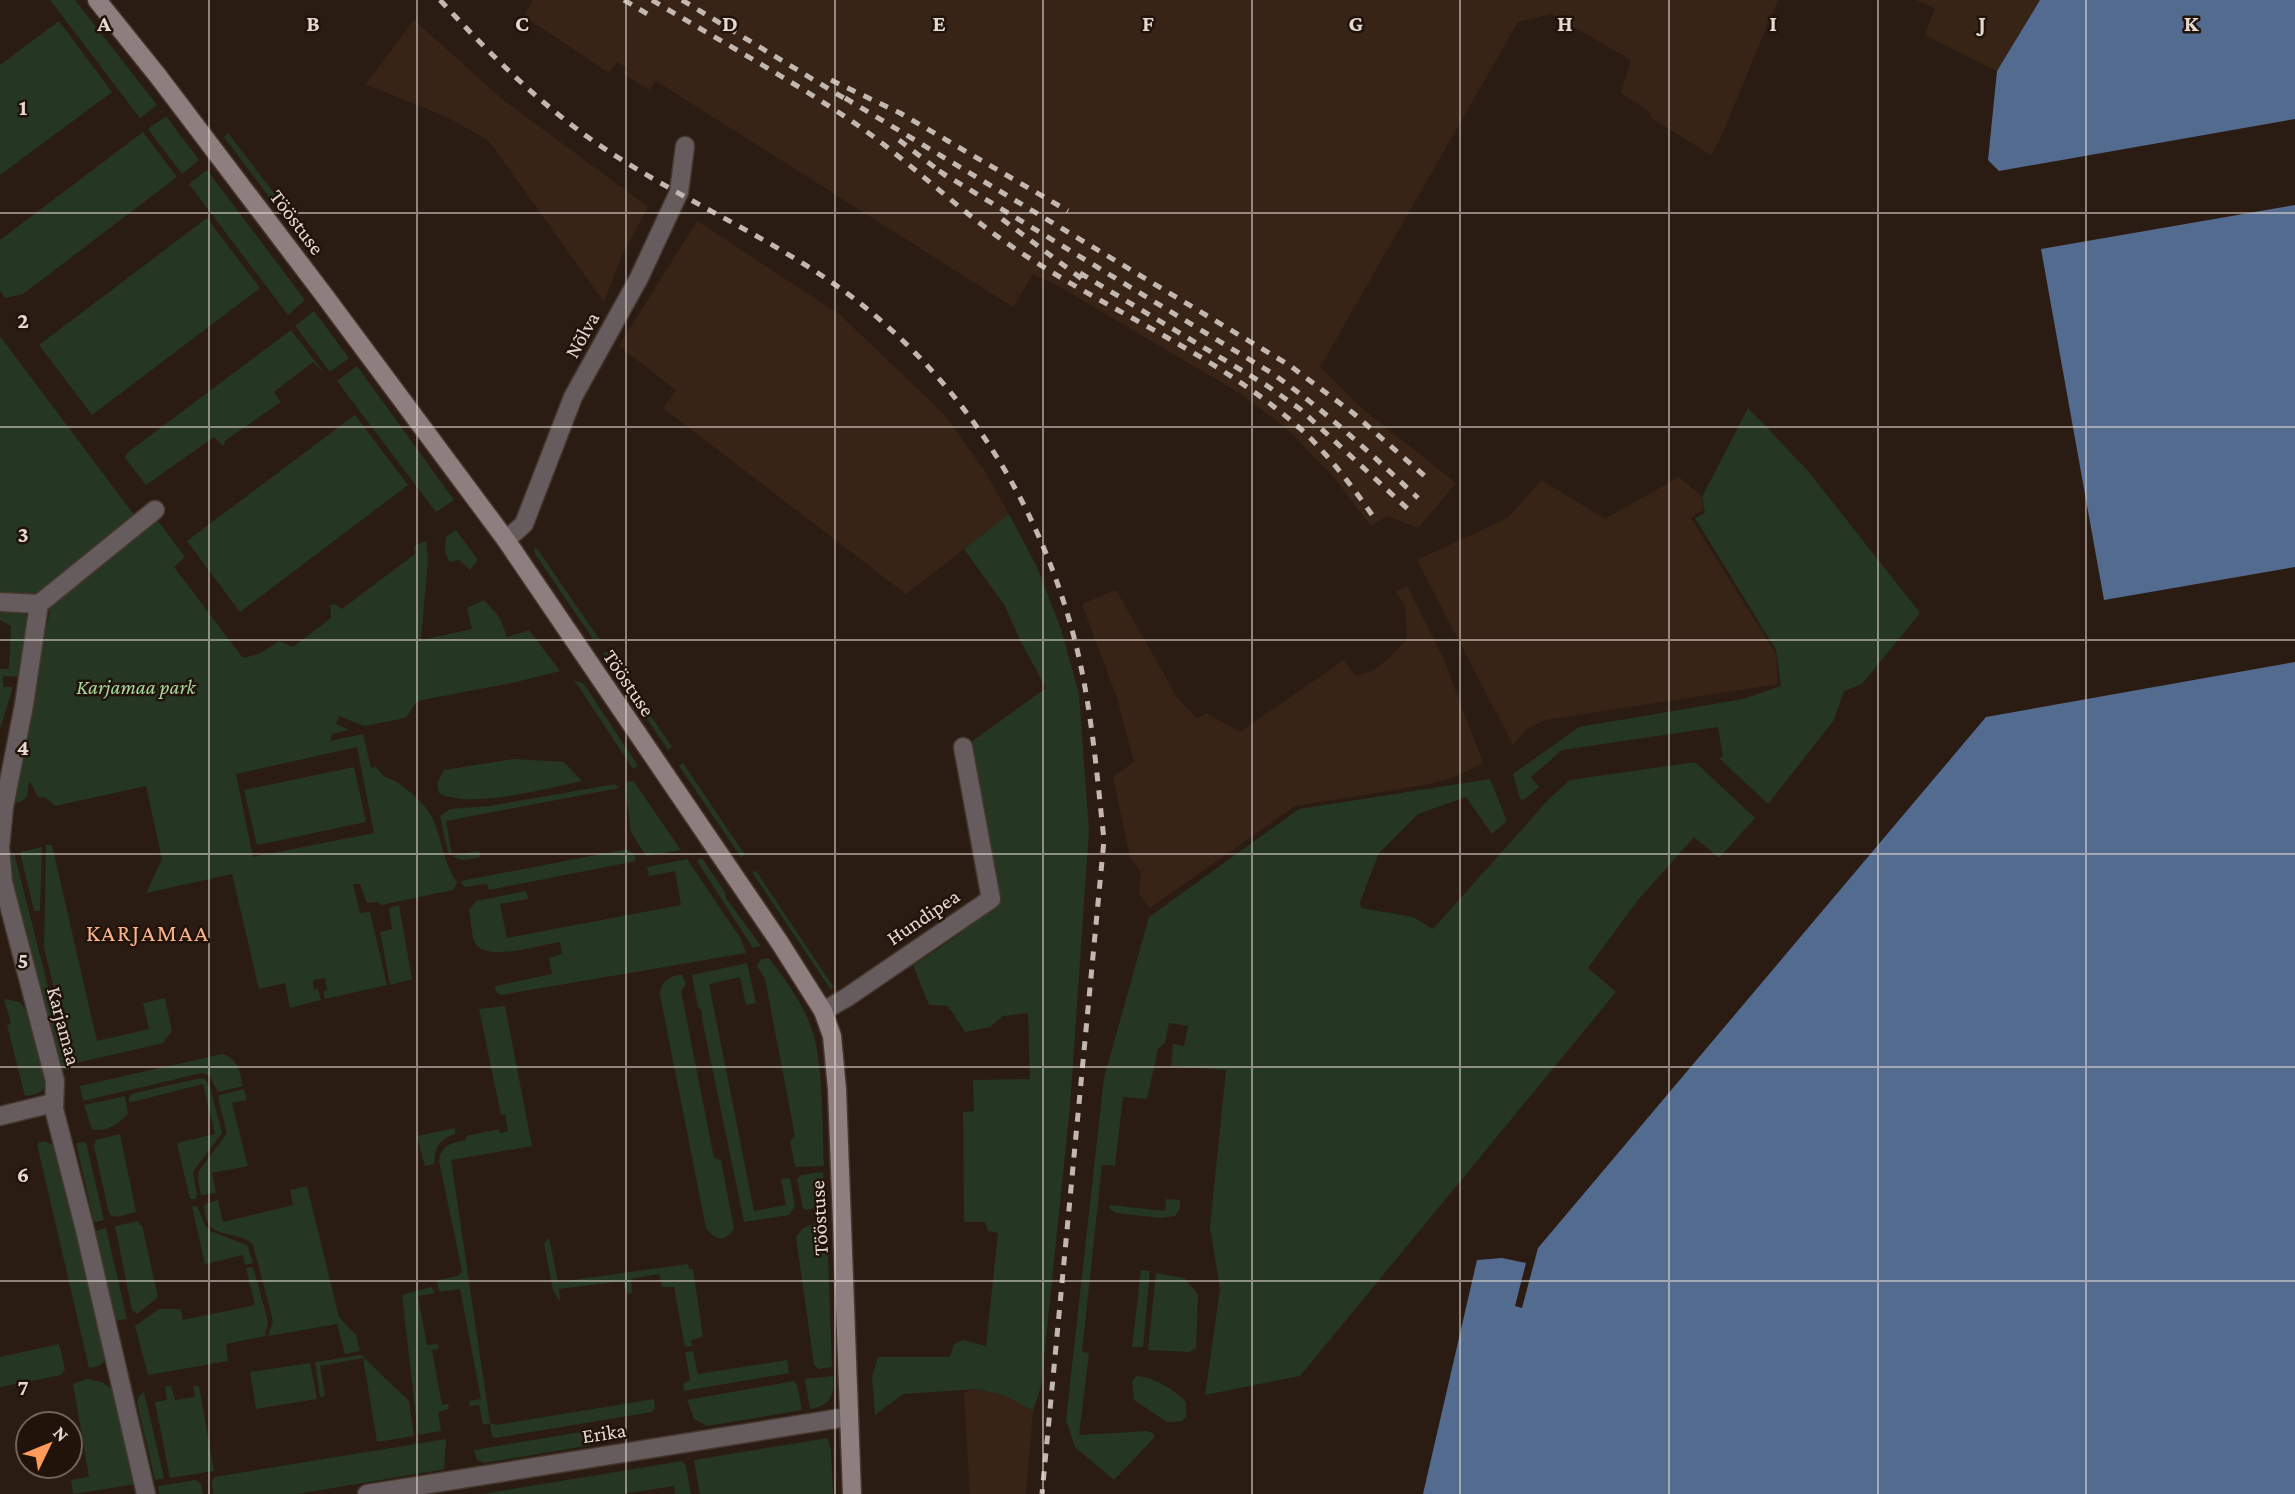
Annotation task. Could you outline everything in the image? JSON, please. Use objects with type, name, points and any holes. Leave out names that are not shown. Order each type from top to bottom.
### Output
[{"type":"street","name":"Tööstuse","points":[[97,0],[324,295],[506,540],[780,943],[823,1011],[832,1036],[837,1089],[845,1273],[847,1417],[852,1494]]},
{"type":"street","name":"Nõlva","points":[[506,540],[524,523],[573,397],[639,278],[679,192],[685,146]]},
{"type":"street","points":[[0,601],[39,604],[155,510]]},
{"type":"street","name":"Karjamaa","points":[[39,604],[24,705],[4,807],[0,847],[3,882],[55,1081],[53,1103],[146,1494]]},
{"type":"street","name":"Hundipea","points":[[823,1011],[846,999],[991,899],[964,747]]},
{"type":"street","points":[[0,1116],[53,1103]]},
{"type":"street","name":"Erika","points":[[367,1494],[847,1417]]},
{"type":"shaded area","points":[[533,0],[1778,0],[1711,155],[1651,118],[1649,111],[1621,93],[1631,60],[1552,14],[1518,22],[1320,367],[1365,411],[1456,483],[1418,528],[1387,516],[1371,526],[1332,475],[1286,428],[1241,394],[1060,287],[1033,274],[1013,307],[656,81],[649,90],[624,74],[627,68],[617,62],[609,73],[524,16]]},
{"type":"shaded area","points":[[1916,0],[2040,0],[1997,71],[1925,35],[1935,8]]},
{"type":"shaded area","points":[[414,20],[502,99],[648,207],[622,255],[604,302],[489,141],[449,118],[366,84]]},
{"type":"shaded area","points":[[697,221],[840,315],[944,414],[984,470],[1009,514],[906,594],[663,408],[676,390],[619,346]]},
{"type":"shaded area","points":[[1679,477],[1701,496],[1703,509],[1691,518],[1776,654],[1778,684],[1544,720],[1527,729],[1513,745],[1417,560],[1508,518],[1541,480],[1605,519]]},
{"type":"shaded area","points":[[1407,586],[1444,660],[1483,763],[1452,778],[1424,785],[1295,806],[1150,908],[1139,893],[1141,872],[1130,857],[1113,777],[1134,762],[1117,698],[1082,604],[1116,590],[1178,699],[1197,719],[1206,713],[1240,732],[1344,660],[1355,675],[1371,672],[1388,659],[1407,640],[1405,606],[1396,592]]},
{"type":"shaded area","points":[[977,1389],[1006,1396],[1033,1411],[1026,1494],[970,1494],[964,1392]]},
{"type":"green space","points":[[50,0],[75,0],[157,105],[140,118]]},
{"type":"green space","points":[[59,21],[112,92],[0,175],[0,65]]},
{"type":"green space","points":[[166,116],[199,160],[182,174],[148,129]]},
{"type":"green space","points":[[143,132],[177,177],[23,294],[5,298],[0,291],[0,240]]},
{"type":"green space","points":[[228,133],[284,206],[279,210],[224,137]]},
{"type":"green space","points":[[207,170],[305,300],[288,315],[189,184]]},
{"type":"green space","points":[[207,218],[260,288],[92,415],[39,345]]},
{"type":"green space","points":[[314,311],[349,358],[330,372],[295,326]]},
{"type":"green space","points":[[291,330],[325,374],[313,362],[274,392],[281,402],[226,440],[223,446],[214,437],[146,485],[125,458],[127,453]]},
{"type":"green space","name":"Karjamaa park","points":[[0,336],[144,528],[158,521],[185,557],[174,567],[243,658],[259,654],[279,641],[293,647],[331,618],[330,606],[334,604],[342,609],[415,554],[414,546],[426,541],[428,560],[421,640],[472,629],[467,608],[484,600],[500,618],[507,637],[529,630],[560,671],[417,701],[406,718],[364,726],[339,716],[336,724],[349,730],[332,734],[330,741],[363,734],[371,768],[376,767],[408,790],[430,814],[448,866],[457,882],[453,890],[381,905],[377,902],[367,903],[360,884],[353,884],[360,913],[370,912],[387,985],[325,999],[325,978],[313,980],[314,990],[318,989],[321,1000],[290,1008],[285,983],[259,989],[232,874],[146,893],[162,859],[146,786],[55,806],[45,797],[39,798],[29,781],[27,797],[21,802],[13,803],[44,621],[48,622],[50,604],[27,593],[0,592]],"holes":[[[357,747],[374,833],[253,857],[236,774]]]},
{"type":"green space","points":[[357,366],[454,500],[436,512],[337,381]]},
{"type":"green space","points":[[1748,408],[1808,471],[1920,613],[1862,684],[1844,691],[1834,720],[1768,804],[1719,758],[1723,757],[1718,727],[1562,750],[1531,777],[1539,787],[1524,800],[1520,799],[1513,774],[1579,727],[1743,699],[1781,686],[1776,650],[1695,518],[1705,513],[1702,497]]},
{"type":"green space","points":[[355,415],[408,485],[240,612],[187,541]]},
{"type":"green space","points":[[1009,514],[1037,567],[1061,629],[1079,694],[1089,830],[1070,1107],[1041,1386],[1033,1411],[1006,1396],[977,1389],[903,1394],[875,1415],[872,1377],[878,1357],[950,1357],[954,1344],[963,1340],[986,1346],[998,1233],[988,1231],[985,1222],[964,1222],[963,1112],[974,1111],[973,1080],[1030,1079],[1028,1013],[1003,1016],[990,1027],[965,1032],[948,1006],[929,1005],[913,965],[995,907],[971,742],[1046,688],[1005,606],[964,549]]},
{"type":"green space","points":[[456,530],[478,560],[470,570],[459,560],[450,562],[445,552],[446,537]]},
{"type":"green space","points":[[534,547],[600,640],[593,639],[535,554]]},
{"type":"green space","points":[[0,607],[15,607],[24,613],[28,620],[30,639],[23,677],[3,676],[3,687],[13,687],[0,729],[0,669],[9,669],[11,626],[0,620]]},
{"type":"green space","points":[[607,651],[672,747],[668,750],[603,654]]},
{"type":"green space","points":[[574,680],[584,684],[638,766],[633,769]]},
{"type":"green space","points":[[513,759],[564,762],[582,781],[488,799],[452,798],[439,793],[437,783],[444,770]]},
{"type":"green space","points":[[1695,762],[1755,818],[1719,858],[1694,837],[1638,900],[1588,968],[1616,992],[1300,1376],[1205,1395],[1220,1289],[1210,1227],[1226,1070],[1171,1066],[1173,1044],[1184,1046],[1188,1026],[1169,1023],[1165,1043],[1158,1049],[1147,1099],[1123,1097],[1115,1166],[1102,1165],[1082,1352],[1089,1353],[1079,1435],[1148,1431],[1154,1434],[1154,1438],[1114,1480],[1075,1447],[1066,1420],[1104,1078],[1149,917],[1299,809],[1490,779],[1507,821],[1492,834],[1466,797],[1418,814],[1379,853],[1360,902],[1361,908],[1413,917],[1433,929],[1549,799],[1570,780]]},
{"type":"green space","points":[[683,763],[745,855],[741,857],[679,766]]},
{"type":"green space","points":[[354,767],[366,822],[257,845],[244,790]]},
{"type":"green space","points":[[628,781],[634,782],[681,850],[646,856],[631,832],[625,785]]},
{"type":"green space","points":[[615,784],[619,788],[446,821],[452,856],[448,852],[440,816],[450,809],[490,806]]},
{"type":"green space","points":[[46,845],[52,845],[97,1041],[149,1029],[143,1003],[165,998],[172,1031],[163,1043],[72,1064],[44,947]]},
{"type":"green space","points":[[42,847],[40,911],[34,911],[20,852]]},
{"type":"green space","points":[[627,849],[634,854],[636,861],[489,890],[487,884],[464,887],[461,881]]},
{"type":"green space","points":[[479,851],[480,857],[463,860],[452,856]]},
{"type":"green space","points":[[14,853],[69,1069],[63,1070],[57,1064],[16,903],[10,858]]},
{"type":"green space","points":[[702,858],[725,892],[726,898],[761,946],[753,948],[697,861]]},
{"type":"green space","points":[[687,859],[741,939],[746,953],[501,995],[496,992],[495,986],[552,974],[549,958],[562,954],[560,942],[515,951],[490,952],[481,949],[475,943],[469,910],[476,901],[526,891],[528,899],[500,904],[507,938],[681,905],[675,871],[649,876],[647,867]]},
{"type":"green space","points":[[756,871],[833,986],[831,990],[752,872]]},
{"type":"green space","points":[[399,905],[412,979],[390,985],[380,932],[392,929],[389,908]]},
{"type":"green space","points":[[769,958],[798,1000],[815,1041],[820,1076],[824,1166],[795,1167],[790,1141],[795,1136],[765,979],[757,966],[761,959]]},
{"type":"green space","points":[[747,963],[756,1003],[746,1005],[740,977],[709,984],[754,1211],[786,1205],[781,1179],[790,1178],[795,1206],[789,1215],[744,1222],[702,1011],[698,1007],[692,975]]},
{"type":"green space","points":[[682,975],[686,984],[681,991],[714,1158],[721,1160],[734,1229],[727,1237],[720,1239],[706,1228],[660,995],[666,980]]},
{"type":"green space","points":[[4,999],[20,1002],[27,1011],[33,1028],[46,1081],[44,1089],[36,1094],[25,1096],[7,1025],[11,1023]]},
{"type":"green space","points":[[505,1006],[532,1146],[451,1160],[490,1423],[496,1425],[654,1399],[655,1408],[652,1412],[495,1438],[492,1436],[490,1424],[483,1424],[479,1405],[470,1406],[469,1401],[481,1399],[460,1289],[439,1292],[437,1280],[458,1276],[462,1271],[439,1161],[444,1148],[466,1140],[466,1136],[499,1129],[500,1133],[508,1131],[505,1114],[501,1115],[479,1009]]},
{"type":"green space","points":[[222,1054],[235,1062],[243,1086],[218,1092],[210,1077],[202,1073],[83,1101],[80,1086]]},
{"type":"green space","points":[[205,1079],[210,1087],[222,1133],[195,1169],[193,1174],[197,1195],[196,1199],[190,1199],[177,1143],[215,1134],[203,1084],[132,1102],[129,1102],[129,1097],[134,1093]]},
{"type":"green space","points":[[244,1089],[247,1100],[232,1103],[248,1166],[212,1173],[216,1193],[201,1195],[199,1171],[227,1133],[218,1098],[220,1095]]},
{"type":"green space","points":[[125,1096],[128,1114],[112,1127],[92,1129],[84,1105]]},
{"type":"green space","points":[[455,1128],[455,1134],[439,1145],[434,1164],[425,1166],[417,1136]]},
{"type":"green space","points":[[120,1134],[136,1212],[117,1217],[110,1215],[108,1209],[94,1146],[96,1140]]},
{"type":"green space","points":[[43,1141],[57,1149],[106,1360],[99,1366],[89,1368],[37,1144]]},
{"type":"green space","points":[[86,1142],[104,1220],[94,1222],[76,1143]]},
{"type":"green space","points":[[823,1172],[826,1200],[816,1208],[805,1210],[797,1179],[801,1175]]},
{"type":"green space","points":[[307,1186],[339,1317],[356,1335],[360,1351],[345,1354],[337,1324],[268,1336],[273,1321],[253,1245],[243,1238],[217,1231],[207,1220],[204,1207],[206,1204],[218,1200],[223,1222],[293,1205],[290,1190]]},
{"type":"green space","points":[[1166,1199],[1180,1200],[1180,1208],[1175,1216],[1161,1218],[1116,1213],[1110,1209],[1110,1205],[1165,1211]]},
{"type":"green space","points":[[197,1206],[210,1231],[247,1245],[253,1263],[245,1265],[243,1255],[205,1264],[192,1207]]},
{"type":"green space","points":[[138,1221],[142,1225],[158,1297],[137,1314],[132,1310],[115,1226]]},
{"type":"green space","points":[[818,1222],[827,1228],[832,1367],[819,1369],[814,1365],[796,1237],[802,1229]]},
{"type":"green space","points":[[106,1228],[127,1319],[115,1321],[96,1231]]},
{"type":"green space","points":[[549,1237],[558,1282],[688,1264],[689,1269],[693,1269],[703,1337],[691,1340],[692,1346],[685,1347],[674,1287],[662,1287],[659,1274],[631,1279],[630,1294],[626,1292],[623,1281],[559,1289],[560,1302],[553,1290],[544,1244]]},
{"type":"green space","points":[[253,1267],[268,1321],[265,1336],[226,1344],[228,1361],[148,1375],[135,1326],[159,1309],[181,1309],[183,1320],[255,1305],[246,1268]]},
{"type":"green space","points":[[1141,1270],[1150,1271],[1143,1347],[1132,1347]]},
{"type":"green space","points":[[1156,1273],[1184,1278],[1198,1294],[1196,1349],[1189,1352],[1148,1350]]},
{"type":"green space","points":[[431,1287],[435,1293],[418,1296],[427,1345],[438,1344],[439,1348],[432,1350],[442,1405],[448,1404],[449,1409],[438,1412],[441,1431],[418,1435],[402,1295]]},
{"type":"green space","points":[[59,1344],[65,1369],[61,1375],[0,1387],[0,1357]]},
{"type":"green space","points":[[693,1351],[698,1374],[787,1360],[789,1373],[684,1391],[683,1384],[690,1380],[685,1352]]},
{"type":"green space","points":[[361,1355],[409,1401],[414,1436],[377,1442],[363,1358],[320,1366],[325,1396],[320,1397],[315,1362]]},
{"type":"green space","points":[[310,1363],[317,1399],[256,1409],[250,1372]]},
{"type":"green space","points":[[833,1376],[830,1399],[827,1403],[810,1409],[805,1379]]},
{"type":"green space","points":[[1137,1376],[1157,1382],[1181,1397],[1186,1402],[1186,1417],[1182,1421],[1167,1422],[1134,1400],[1132,1381]]},
{"type":"green space","points":[[88,1379],[102,1382],[115,1391],[137,1484],[73,1494],[71,1480],[84,1480],[89,1477],[84,1448],[84,1410],[77,1410],[73,1384]]},
{"type":"green space","points":[[794,1381],[802,1410],[707,1426],[694,1419],[687,1400]]},
{"type":"green space","points":[[165,1386],[171,1386],[175,1400],[195,1397],[193,1386],[199,1386],[214,1471],[170,1478],[155,1402],[167,1400]]},
{"type":"green space","points":[[144,1392],[164,1478],[155,1480],[137,1403]]},
{"type":"green space","points":[[599,1429],[604,1431],[605,1438],[591,1445],[484,1463],[477,1460],[474,1450]]},
{"type":"green space","points":[[828,1438],[833,1494],[700,1494],[694,1460]]},
{"type":"green space","points":[[446,1439],[444,1469],[440,1470],[297,1494],[213,1494],[212,1481],[215,1477]]},
{"type":"green space","points":[[682,1461],[686,1466],[691,1494],[675,1494],[674,1486],[623,1494],[482,1494]]},
{"type":"green space","points":[[196,1480],[201,1484],[203,1494],[159,1494],[158,1486]]},
{"type":"water","points":[[2040,0],[2295,0],[2295,119],[1999,171],[1988,160],[1997,71]]},
{"type":"water","points":[[2295,205],[2295,567],[2104,600],[2041,249]]},
{"type":"water","points":[[2295,662],[2295,1494],[1423,1494],[1477,1260],[1502,1258],[1526,1263],[1515,1306],[1522,1308],[1538,1248],[1986,717]]},
{"type":"railway","points":[[440,0],[515,77],[576,129],[662,184],[791,256],[852,297],[893,332],[931,370],[965,410],[995,454],[1044,548],[1077,649],[1087,696],[1104,840],[1042,1494]]},
{"type":"railway","points":[[624,0],[654,18]]},
{"type":"railway","points":[[652,0],[856,124],[982,225],[1038,264],[1233,377],[1304,432],[1352,487],[1377,522]]},
{"type":"railway","points":[[682,0],[852,103]]},
{"type":"railway","points":[[831,80],[900,113],[1068,211]]},
{"type":"railway","points":[[845,98],[1289,365],[1353,413],[1428,479]]},
{"type":"railway","points":[[899,140],[946,176]]},
{"type":"railway","points":[[939,171],[1270,372],[1328,416],[1418,498]]},
{"type":"railway","points":[[1002,219],[1086,282]]},
{"type":"railway","points":[[1080,273],[1266,385],[1300,409],[1410,511]]},
{"type":"district","name":"KARJAMAA","points":[[148,933]]}]
